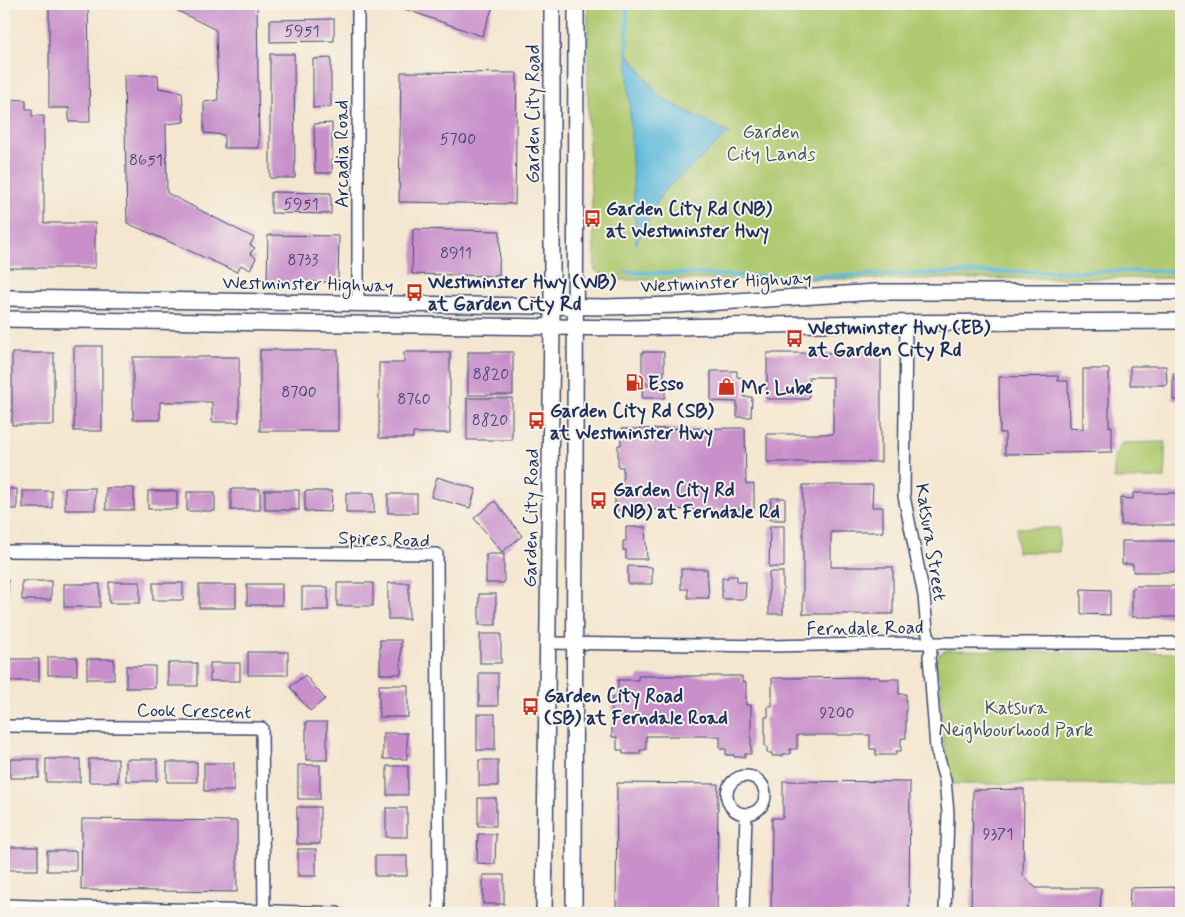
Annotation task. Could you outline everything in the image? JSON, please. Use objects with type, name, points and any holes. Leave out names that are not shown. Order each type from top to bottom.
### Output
[{"type":"main road","name":"Garden City Road","points":[[544,913],[552,327],[552,4]]},
{"type":"main road","points":[[574,913],[576,4]]},
{"type":"main road","name":"Westminster Highway","points":[[4,298],[575,306],[675,305],[876,292],[1181,292]]},
{"type":"main road","points":[[4,319],[575,328],[1181,321]]},
{"type":"street","name":"Arcadia Road","points":[[358,4],[358,303]]},
{"type":"street","name":"Katsura Street","points":[[906,323],[904,496],[924,596],[931,652],[929,656],[936,748],[945,780],[948,813],[945,913]]},
{"type":"street","name":"Spires Road","points":[[4,551],[436,554],[439,913]]},
{"type":"street","name":"Ferndale Road","points":[[548,642],[575,644],[770,646],[1181,642]]},
{"type":"street","name":"Cook Crescent","points":[[4,726],[262,728],[264,911]]},
{"type":"street","points":[[743,913],[746,814]]},
{"type":"street","points":[[4,905],[115,911],[337,913]]},
{"type":"green space","name":"Garden City Lands","points":[[588,4],[1181,4],[1181,278],[612,280],[595,270],[588,128]]},
{"type":"green space","points":[[1165,442],[1165,478],[1114,479],[1114,456],[1122,443]]},
{"type":"green space","points":[[1017,528],[1059,528],[1059,552],[1017,552]]},
{"type":"green space","name":"Katsura Neighbourhood Park","points":[[947,650],[1181,653],[1181,784],[950,784],[942,731],[940,679],[935,662],[939,654]]},
{"type":"water","points":[[627,52],[660,97],[729,133],[663,192],[636,244]]},
{"type":"building","points":[[49,4],[88,4],[90,122],[69,122],[69,108],[49,108]]},
{"type":"building","points":[[164,4],[257,4],[259,148],[224,148],[224,135],[204,133],[204,102],[218,100],[216,30]]},
{"type":"building","points":[[390,4],[494,4],[482,36]]},
{"type":"building","points":[[334,19],[334,41],[270,42],[270,20]]},
{"type":"building","points":[[270,54],[294,54],[295,178],[270,178]]},
{"type":"building","points":[[331,58],[331,107],[313,108],[313,59]]},
{"type":"building","points":[[401,72],[517,73],[515,204],[399,202]]},
{"type":"building","points":[[124,75],[158,75],[159,88],[182,92],[184,122],[166,124],[167,193],[254,238],[250,245],[255,248],[250,253],[256,258],[250,270],[241,265],[237,272],[127,223]]},
{"type":"building","points":[[4,99],[26,100],[26,109],[32,109],[32,116],[44,116],[44,223],[95,223],[95,268],[4,268]]},
{"type":"building","points":[[332,123],[332,173],[315,173],[314,124]]},
{"type":"building","points":[[271,192],[331,193],[331,214],[271,213]]},
{"type":"building","points":[[413,229],[500,231],[499,276],[412,274]]},
{"type":"building","points":[[268,235],[339,236],[338,282],[267,282]]},
{"type":"building","points":[[74,346],[102,346],[102,431],[74,431]]},
{"type":"building","points":[[260,350],[338,350],[338,431],[260,431]]},
{"type":"building","points":[[404,352],[450,352],[450,433],[413,433],[413,438],[379,438],[379,363],[404,363]]},
{"type":"building","points":[[468,352],[513,352],[513,395],[468,395]]},
{"type":"building","points":[[642,352],[664,352],[664,384],[642,383]]},
{"type":"building","points":[[12,353],[54,353],[54,425],[12,425]]},
{"type":"building","points":[[767,353],[881,353],[881,462],[767,462],[767,434],[833,434],[833,377],[809,377],[809,399],[767,399]]},
{"type":"building","points":[[133,357],[239,357],[239,422],[212,422],[212,402],[160,402],[160,420],[133,420]]},
{"type":"building","points":[[1130,366],[1166,366],[1167,385],[1130,385]]},
{"type":"building","points":[[1083,369],[1109,369],[1109,427],[1112,427],[1112,452],[1005,454],[1005,433],[1000,433],[999,377],[1058,376],[1058,381],[1068,381],[1069,428],[1083,429]]},
{"type":"building","name":"Mr. Lube","points":[[711,371],[737,371],[737,377],[744,378],[744,397],[752,397],[751,417],[737,417],[737,402],[711,401]]},
{"type":"building","points":[[1173,373],[1181,373],[1181,400],[1173,400]]},
{"type":"building","points":[[643,386],[665,386],[665,398],[642,398]]},
{"type":"building","points":[[467,398],[512,398],[512,440],[467,440]]},
{"type":"building","points":[[745,428],[746,484],[754,484],[754,509],[615,510],[615,494],[623,494],[623,467],[618,467],[618,445],[621,445],[621,429]]},
{"type":"building","points":[[437,477],[476,489],[470,508],[431,497]]},
{"type":"building","points":[[803,485],[873,485],[872,507],[883,507],[883,532],[831,532],[831,567],[893,567],[893,614],[803,614]]},
{"type":"building","points":[[65,488],[95,488],[95,510],[65,510]]},
{"type":"building","points":[[106,488],[134,488],[134,510],[106,510]]},
{"type":"building","points":[[4,489],[17,489],[17,509],[4,509]]},
{"type":"building","points":[[231,489],[260,489],[260,510],[231,510]]},
{"type":"building","points":[[265,490],[299,490],[299,510],[265,510]]},
{"type":"building","points":[[23,491],[52,491],[52,508],[23,508]]},
{"type":"building","points":[[148,491],[177,491],[177,509],[148,509]]},
{"type":"building","points":[[305,491],[332,491],[331,512],[305,511]]},
{"type":"building","points":[[187,492],[215,492],[215,511],[187,511]]},
{"type":"building","points":[[346,493],[374,493],[374,513],[346,513]]},
{"type":"building","points":[[1133,493],[1181,493],[1181,525],[1121,525],[1121,498],[1133,499]]},
{"type":"building","points":[[388,494],[417,494],[417,513],[388,513]]},
{"type":"building","points":[[771,498],[785,498],[785,520],[770,520]]},
{"type":"building","points":[[495,501],[522,536],[502,552],[474,518]]},
{"type":"building","points":[[770,526],[784,526],[784,567],[769,567]]},
{"type":"building","points":[[626,527],[645,527],[647,559],[626,559],[623,541],[626,541]]},
{"type":"building","points":[[1122,541],[1181,541],[1181,572],[1133,572],[1133,564],[1122,564]]},
{"type":"building","points":[[486,554],[504,554],[504,583],[486,583]]},
{"type":"building","points":[[628,566],[652,567],[652,584],[628,584]]},
{"type":"building","points":[[681,569],[707,569],[709,598],[688,598],[688,589],[681,589]]},
{"type":"building","points":[[769,572],[783,572],[783,614],[769,614]]},
{"type":"building","points":[[728,576],[737,576],[737,582],[746,582],[745,599],[722,599],[722,578],[728,578]]},
{"type":"building","points":[[4,580],[8,580],[8,604],[4,604]]},
{"type":"building","points":[[22,581],[51,581],[51,600],[22,600]]},
{"type":"building","points":[[109,582],[140,582],[140,603],[109,603]]},
{"type":"building","points":[[153,583],[183,583],[183,600],[153,600]]},
{"type":"building","points":[[337,583],[373,583],[373,606],[337,606]]},
{"type":"building","points":[[388,583],[409,583],[409,619],[388,619]]},
{"type":"building","points":[[64,584],[100,584],[100,607],[64,607]]},
{"type":"building","points":[[247,584],[282,584],[282,605],[247,605]]},
{"type":"building","points":[[199,585],[236,585],[236,608],[199,608]]},
{"type":"building","points":[[1136,586],[1181,586],[1181,617],[1132,617],[1132,589]]},
{"type":"building","points":[[302,587],[328,587],[328,610],[302,610]]},
{"type":"building","points":[[1081,589],[1110,590],[1110,615],[1081,614]]},
{"type":"building","points":[[479,594],[496,594],[496,625],[479,625]]},
{"type":"building","points":[[480,634],[501,634],[501,663],[480,663]]},
{"type":"building","points":[[380,640],[401,640],[401,674],[380,674]]},
{"type":"building","points":[[248,652],[288,652],[288,675],[248,675]]},
{"type":"building","points":[[48,657],[77,657],[77,675],[48,675]]},
{"type":"building","points":[[8,659],[39,659],[39,681],[8,681]]},
{"type":"building","points":[[87,659],[114,659],[114,679],[87,679]]},
{"type":"building","points":[[168,663],[197,663],[197,686],[168,686]]},
{"type":"building","points":[[210,663],[240,663],[240,681],[210,681]]},
{"type":"building","points":[[126,666],[155,666],[155,688],[126,688]]},
{"type":"building","points":[[479,673],[498,673],[498,706],[479,706]]},
{"type":"building","points":[[305,675],[325,699],[310,711],[290,687]]},
{"type":"building","points":[[638,676],[742,676],[742,682],[746,682],[746,705],[751,705],[751,754],[745,754],[745,757],[726,755],[726,749],[720,749],[720,736],[646,736],[646,750],[640,750],[640,754],[623,754],[623,750],[617,750],[617,737],[612,737],[612,697],[618,697],[618,680],[638,680]]},
{"type":"building","points":[[879,677],[879,679],[899,679],[899,694],[906,694],[906,738],[901,738],[901,751],[896,751],[896,755],[876,755],[876,749],[870,749],[870,735],[797,735],[797,749],[790,749],[790,754],[772,756],[772,753],[767,753],[767,747],[765,746],[765,717],[768,717],[768,706],[772,706],[772,678]]},
{"type":"building","points":[[379,685],[408,685],[408,717],[379,717]]},
{"type":"building","points":[[477,714],[495,714],[495,750],[477,750]]},
{"type":"building","points":[[306,722],[327,722],[327,760],[306,760]]},
{"type":"building","points":[[383,733],[407,733],[407,759],[383,759]]},
{"type":"building","points":[[10,759],[39,759],[39,778],[10,778]]},
{"type":"building","points":[[46,759],[80,759],[80,782],[46,782]]},
{"type":"building","points":[[89,759],[118,759],[118,782],[89,782]]},
{"type":"building","points":[[126,759],[157,759],[157,781],[126,781]]},
{"type":"building","points":[[479,760],[498,760],[498,786],[479,786]]},
{"type":"building","points":[[167,762],[197,762],[197,782],[167,782]]},
{"type":"building","points":[[204,763],[234,763],[234,791],[204,791]]},
{"type":"building","points":[[298,765],[320,765],[320,799],[298,799]]},
{"type":"building","points":[[387,766],[408,766],[408,795],[387,795]]},
{"type":"building","points":[[783,781],[910,782],[909,913],[771,913],[772,818],[783,818]]},
{"type":"building","points":[[617,783],[718,784],[717,913],[616,913]]},
{"type":"building","points":[[1024,789],[1023,876],[1036,888],[1101,888],[1100,913],[971,913],[973,790]]},
{"type":"building","points":[[478,798],[496,798],[496,826],[478,826]]},
{"type":"building","points":[[297,807],[320,807],[320,844],[297,844]]},
{"type":"building","points":[[386,808],[407,808],[407,837],[386,837]]},
{"type":"building","points":[[82,819],[237,821],[237,892],[81,890]]},
{"type":"building","points":[[478,834],[496,834],[495,864],[477,863]]},
{"type":"building","points":[[8,847],[38,847],[38,870],[8,870]]},
{"type":"building","points":[[298,849],[316,849],[316,876],[298,876]]},
{"type":"building","points":[[47,851],[76,851],[76,871],[47,871]]},
{"type":"building","points":[[375,856],[407,856],[407,876],[375,876]]},
{"type":"building","points":[[483,875],[504,875],[504,904],[483,904]]},
{"type":"building","points":[[1181,887],[1181,913],[1129,913],[1130,888]]},
{"type":"waterway","points":[[627,4],[627,52]]},
{"type":"waterway","points":[[626,272],[782,277],[995,272],[1181,271]]},
{"type":"place","name":"Garden City Rd (NB) at Westminster Hwy","points":[[592,219]]},
{"type":"place","name":"Westminster Hwy (WB) at Garden City Rd","points":[[414,292]]},
{"type":"place","name":"Westminster Hwy (EB) at Garden City Rd","points":[[794,338]]},
{"type":"place","name":"Esso","points":[[634,383]]},
{"type":"place","name":"Mr. Lube","points":[[727,387]]},
{"type":"place","name":"Garden City Rd (SB) at Westminster Hwy","points":[[536,421]]},
{"type":"place","name":"Garden City Rd (NB) at Ferndale Rd","points":[[599,500]]},
{"type":"place","name":"Garden City Road (SB) at Ferndale Road","points":[[530,706]]}]
